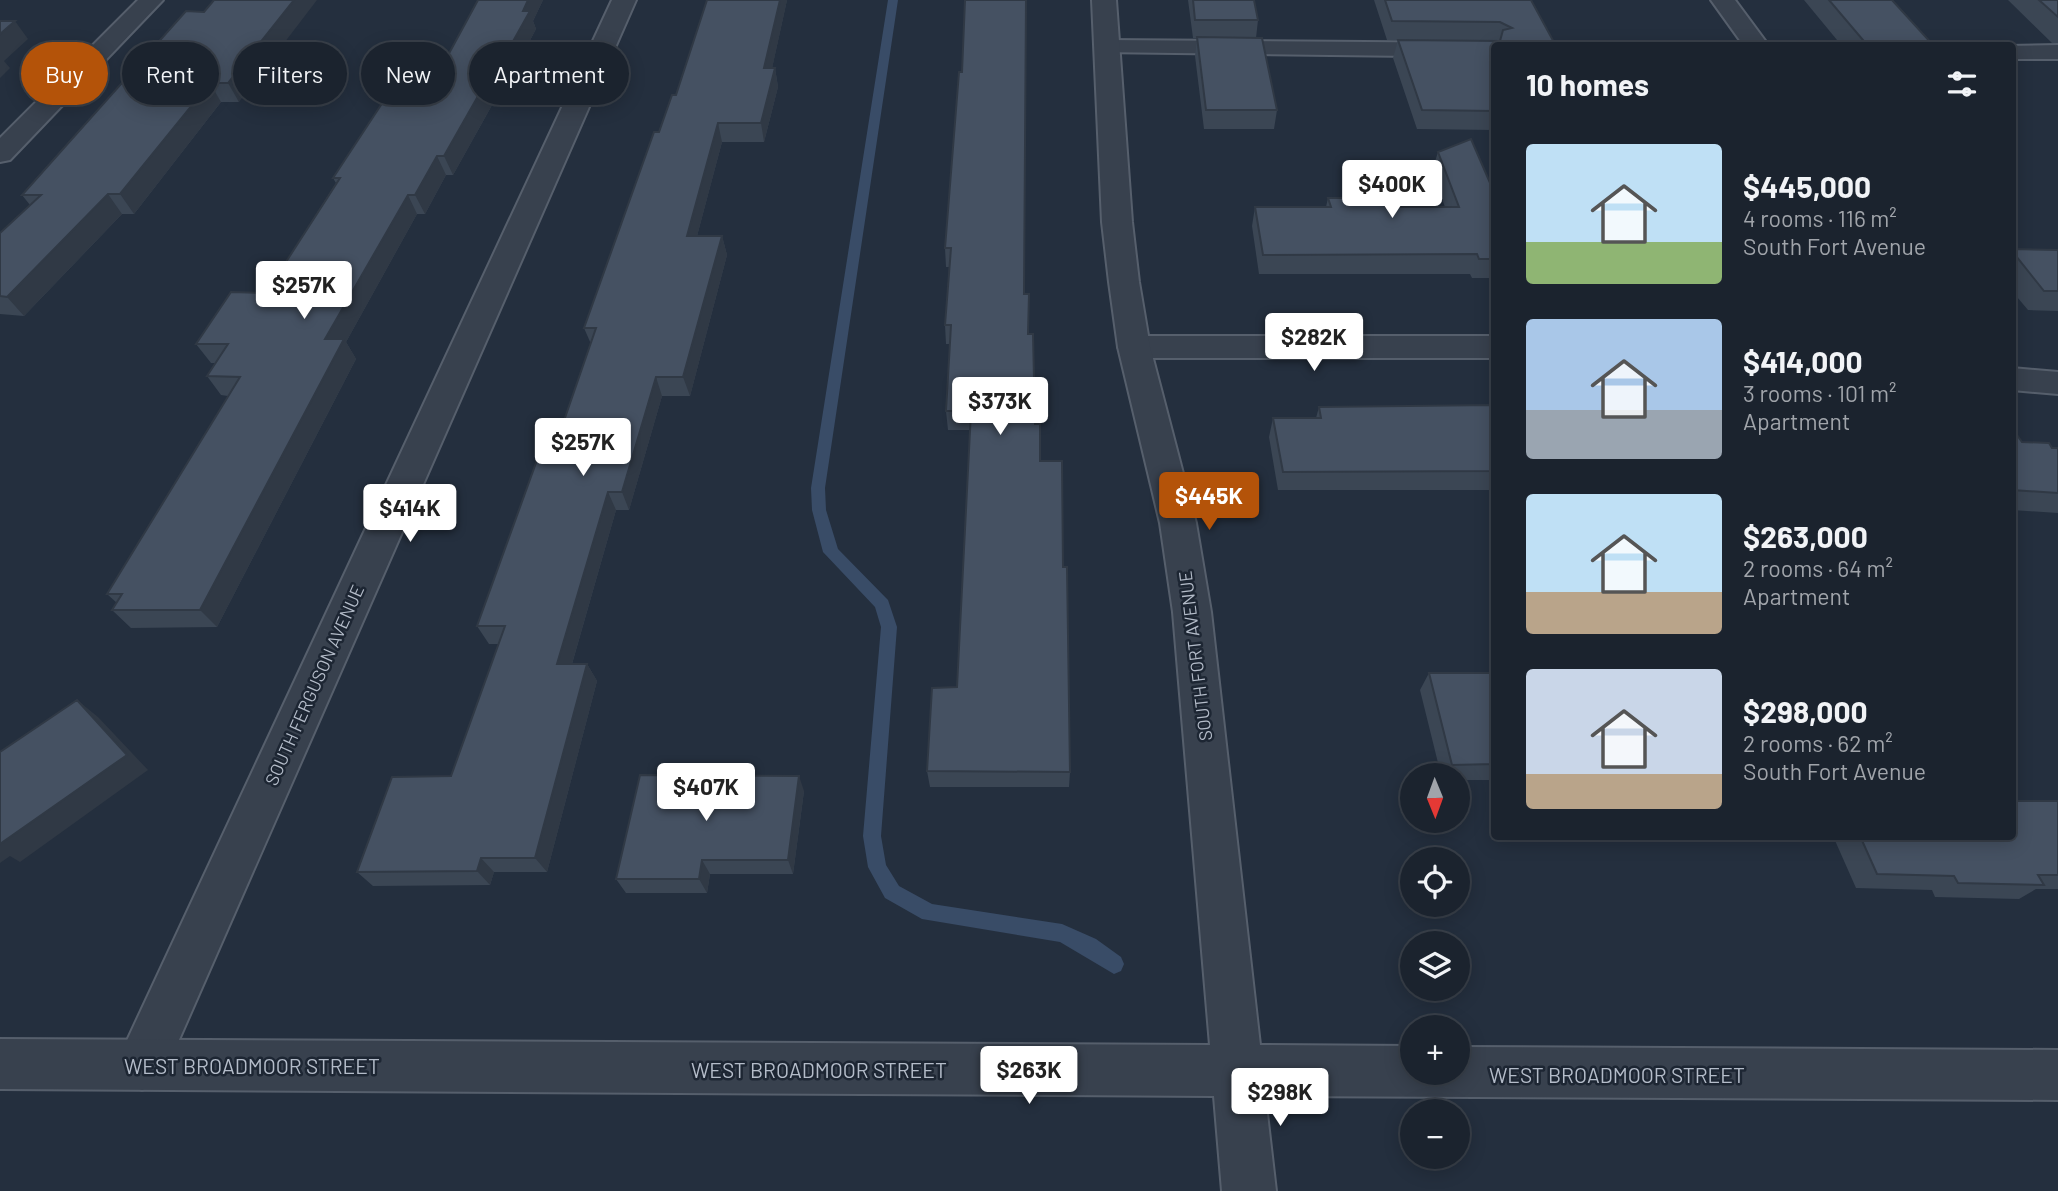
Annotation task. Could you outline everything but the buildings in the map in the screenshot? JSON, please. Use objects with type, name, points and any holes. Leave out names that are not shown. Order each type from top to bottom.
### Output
[{"type":"street","points":[[0,154],[151,0]]},
{"type":"street","name":"SOUTH FERGUSON AVENUE","points":[[142,1065],[624,0]]},
{"type":"street","name":"SOUTH FORT AVENUE","points":[[1104,0],[1117,222],[1134,346],[1178,523],[1192,612],[1249,1191]]},
{"type":"street","points":[[1723,0],[1753,42]]},
{"type":"street","points":[[1107,47],[1491,50]]},
{"type":"street","points":[[2016,52],[2058,52]]},
{"type":"street","points":[[1134,346],[1491,347]]},
{"type":"street","points":[[2016,379],[2058,383]]},
{"type":"street","name":"WEST BROADMOOR STREET","points":[[0,1064],[2058,1075]]},
{"type":"waterway","points":[[893,0],[818,488],[819,510],[831,552],[882,604],[889,627],[872,836],[877,867],[892,892],[929,913],[1062,933],[1089,946],[1114,964]]}]
